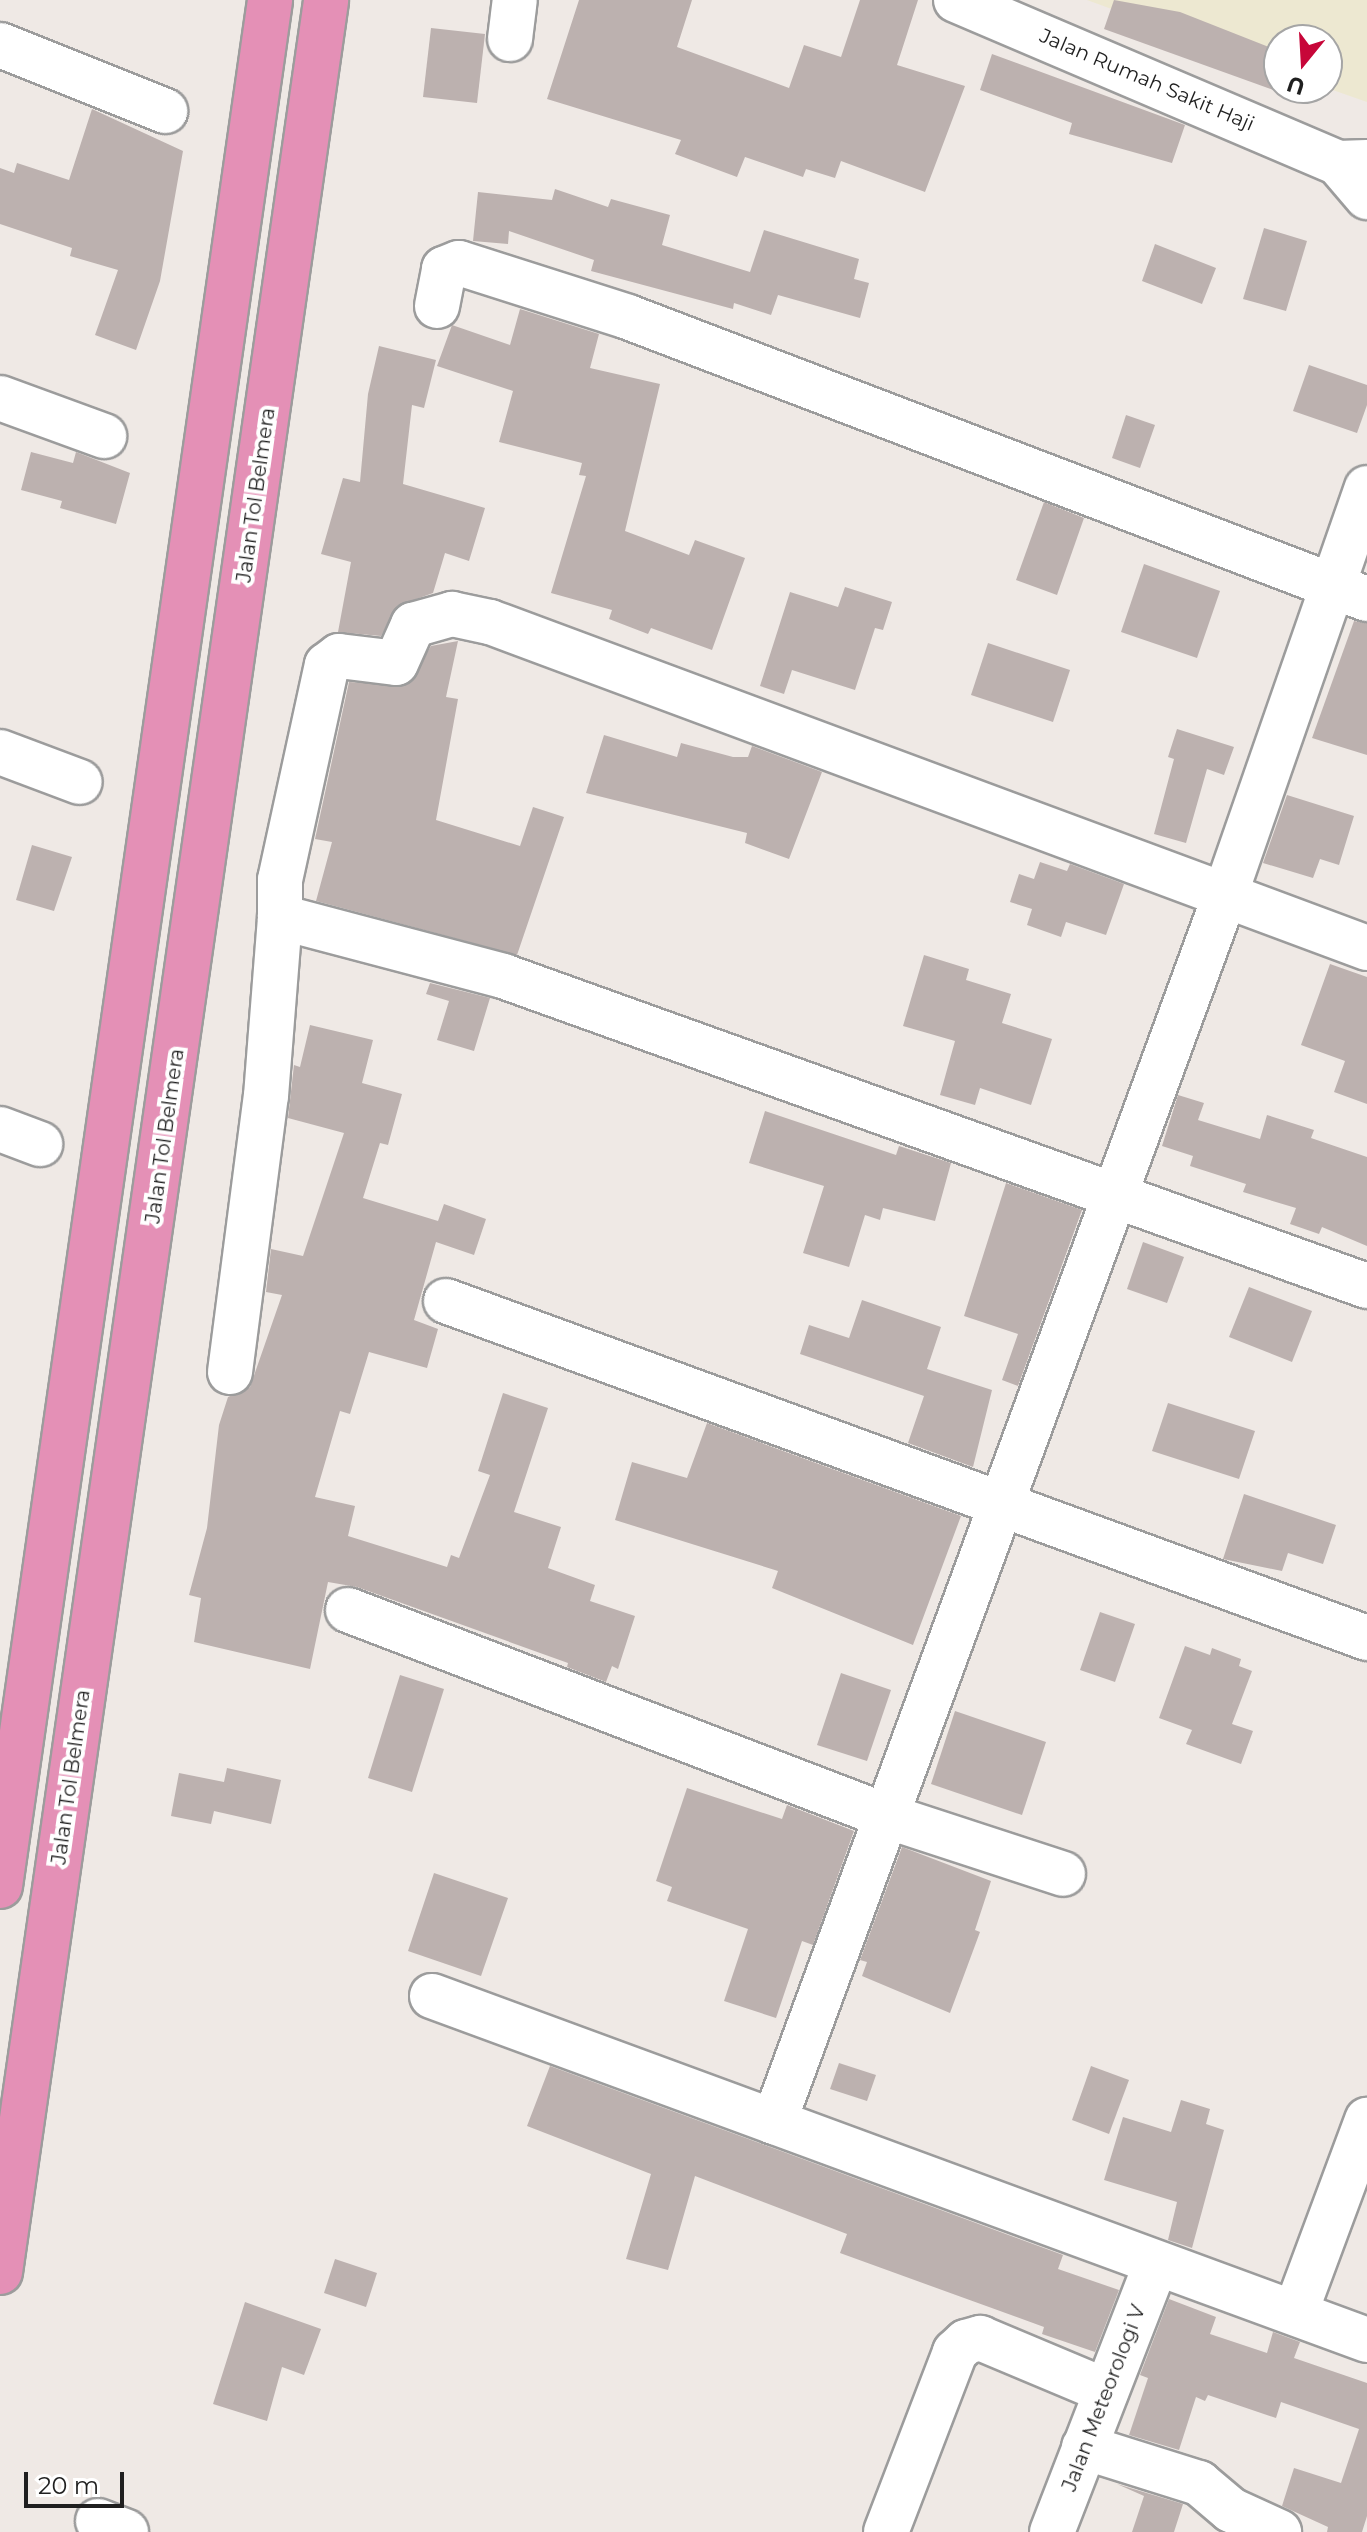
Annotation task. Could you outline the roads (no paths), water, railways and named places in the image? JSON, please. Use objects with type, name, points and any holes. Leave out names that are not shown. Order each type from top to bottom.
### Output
[{"type":"highway","points":[[0,1886],[270,0]]},
{"type":"highway","name":"Jalan Tol Belmera","points":[[0,2272],[326,0]]},
{"type":"street","name":"Jalan Rumah Sakit Haji","points":[[956,0],[1352,163],[1367,197]]},
{"type":"street","points":[[0,45],[165,111]]},
{"type":"street","points":[[437,306],[444,269],[459,263],[628,317],[1348,593]]},
{"type":"street","points":[[0,398],[104,436]]},
{"type":"street","points":[[774,2122],[889,1817],[1224,898],[1348,593],[1367,488]]},
{"type":"street","points":[[230,1372],[266,1096],[280,880],[327,665],[339,656],[396,663],[413,625],[452,614],[504,627],[1224,898],[1367,948]]},
{"type":"street","points":[[0,752],[80,782]]},
{"type":"street","points":[[280,917],[503,976],[1367,1286]]},
{"type":"street","points":[[0,1129],[40,1144]]},
{"type":"street","points":[[446,1301],[1367,1638]]},
{"type":"street","points":[[348,1610],[889,1817],[1063,1874]]},
{"type":"street","points":[[432,1996],[1156,2264],[1296,2311],[1367,2340]]},
{"type":"street","points":[[1296,2311],[1367,2120]]},
{"type":"street","name":"Jalan Meteorologi V","points":[[1052,2532],[1156,2264]]},
{"type":"street","points":[[886,2532],[955,2352],[966,2342],[980,2338],[1106,2391]]},
{"type":"street","points":[[1084,2447],[1199,2483],[1231,2510],[1279,2532]]}]
